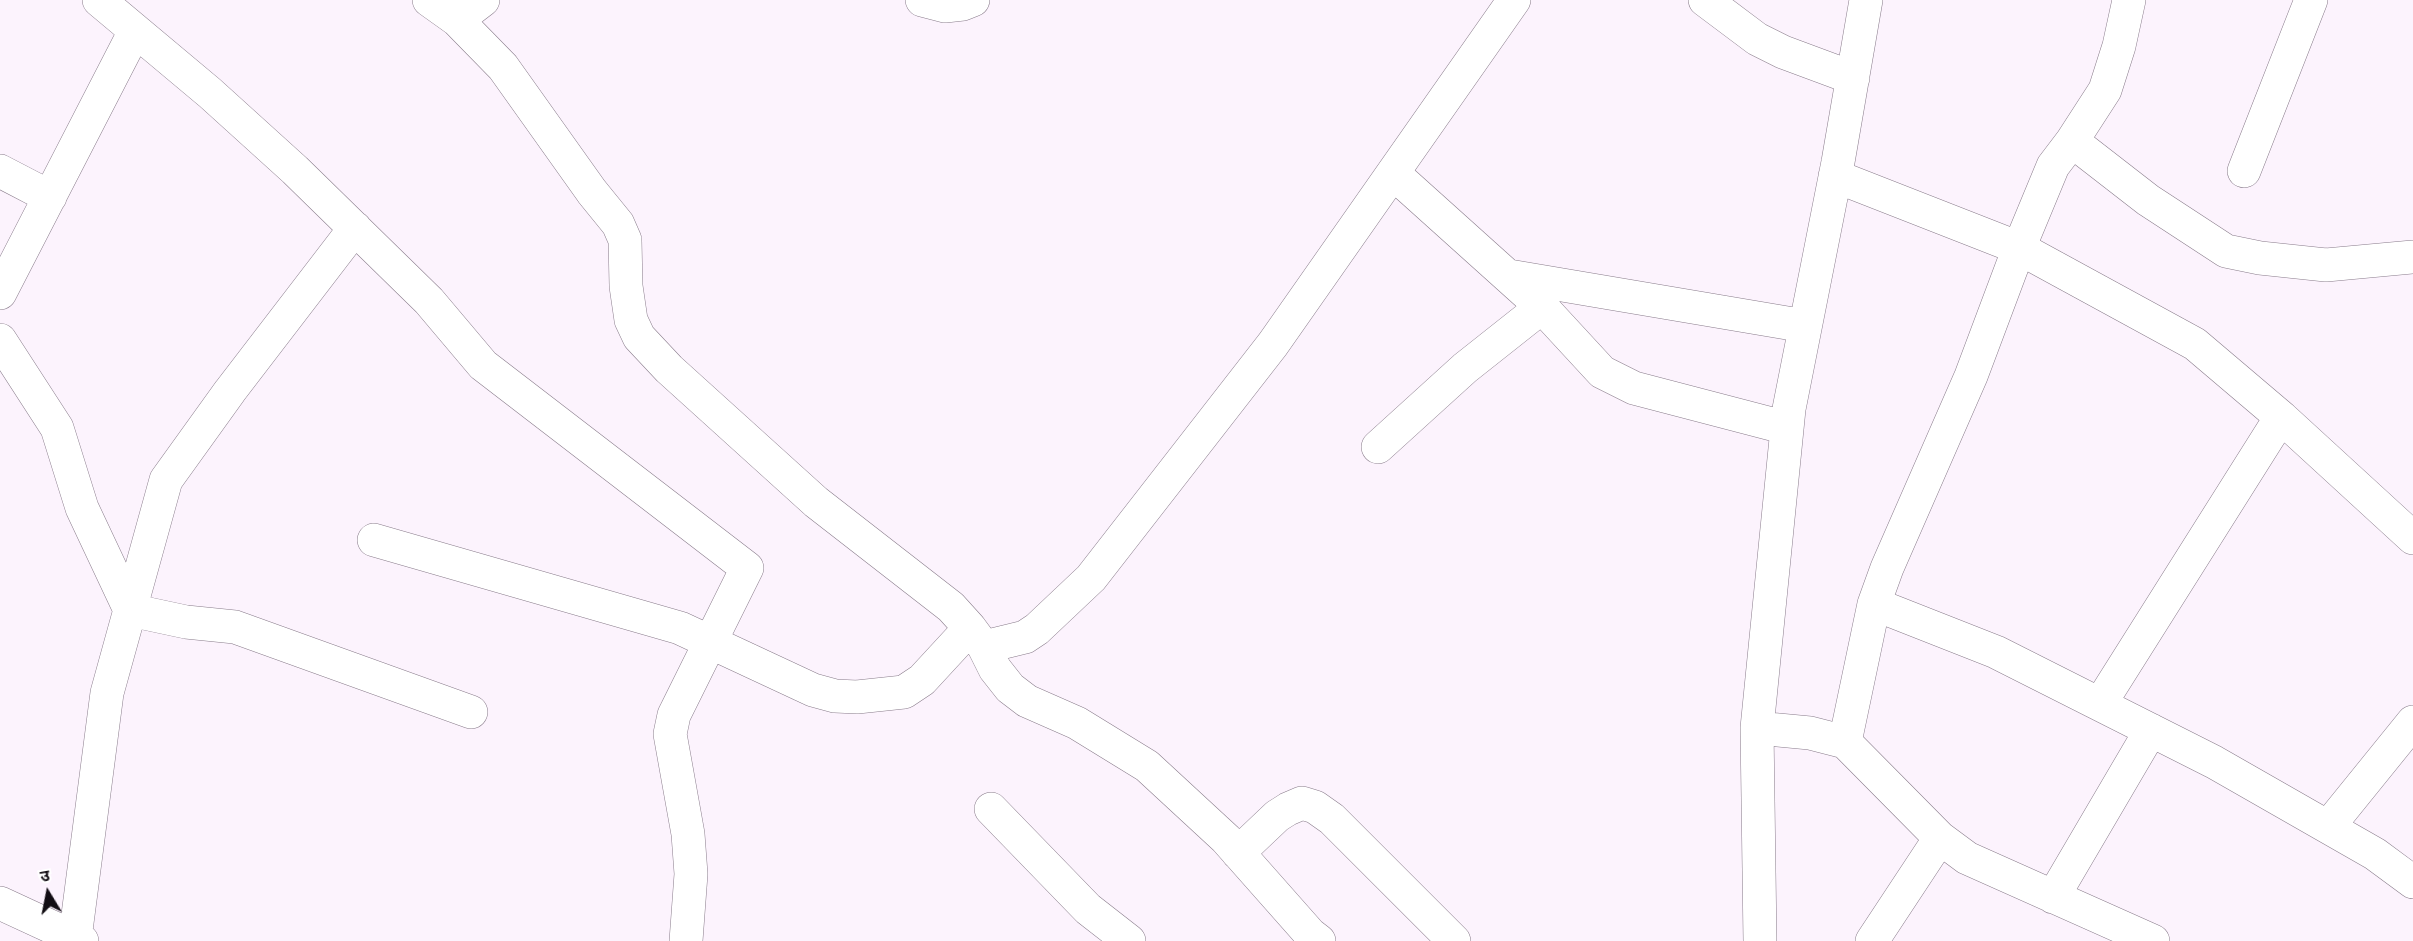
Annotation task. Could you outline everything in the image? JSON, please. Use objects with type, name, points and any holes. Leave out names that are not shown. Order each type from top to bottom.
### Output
[{"type":"street","points":[[99,0],[278,154],[429,301],[483,365],[747,568],[674,715],[670,734],[688,834],[691,874],[686,941]]},
{"type":"street","points":[[429,0],[457,20],[503,67],[592,192],[618,224],[625,240],[626,286],[631,320],[639,338],[669,369],[816,502],[951,607],[977,637],[995,669],[1010,688],[1027,701],[1077,723],[1147,766],[1238,853],[1318,941]]},
{"type":"street","points":[[457,20],[483,0]]},
{"type":"street","points":[[922,0],[945,6],[963,4],[973,0]]},
{"type":"street","points":[[374,540],[680,628],[813,690],[835,696],[857,697],[904,692],[977,637],[1025,637],[1037,629],[1091,578],[1273,344],[1514,0]]},
{"type":"street","points":[[1705,0],[1757,39],[1853,78]]},
{"type":"street","points":[[1760,941],[1757,728],[1787,428],[1866,0]]},
{"type":"street","points":[[1845,742],[1874,604],[1887,568],[1971,376],[2019,248],[2053,166],[2105,90],[2119,46],[2129,0]]},
{"type":"street","points":[[2244,171],[2311,0]]},
{"type":"street","points":[[0,293],[135,31]]},
{"type":"street","points":[[2072,141],[2148,200],[2226,251],[2260,258],[2326,265],[2413,257]]},
{"type":"street","points":[[0,171],[50,197]]},
{"type":"street","points":[[1393,173],[1542,307],[1602,372],[1634,388],[1787,428]]},
{"type":"street","points":[[1835,176],[2019,248],[2195,344],[2281,417],[2413,538]]},
{"type":"street","points":[[0,903],[78,939],[107,693],[166,480],[230,391],[355,228]]},
{"type":"street","points":[[1509,276],[1805,326]]},
{"type":"street","points":[[1378,447],[1465,368],[1542,307]]},
{"type":"street","points":[[0,340],[57,428],[82,508],[130,610]]},
{"type":"street","points":[[2100,704],[2281,417]]},
{"type":"street","points":[[1874,604],[1996,652],[2214,762],[2375,854],[2413,882]]},
{"type":"street","points":[[130,610],[176,620],[235,627],[471,712]]},
{"type":"street","points":[[2328,827],[2413,722]]},
{"type":"street","points":[[1757,728],[1810,733],[1845,742],[1940,838],[1967,858],[2153,941]]},
{"type":"street","points":[[2053,897],[2151,730]]},
{"type":"street","points":[[1238,853],[1277,816],[1288,809],[1302,803],[1316,807],[1332,819],[1454,941]]},
{"type":"street","points":[[991,809],[1088,909],[1129,941]]},
{"type":"street","points":[[1872,941],[1940,838]]}]
